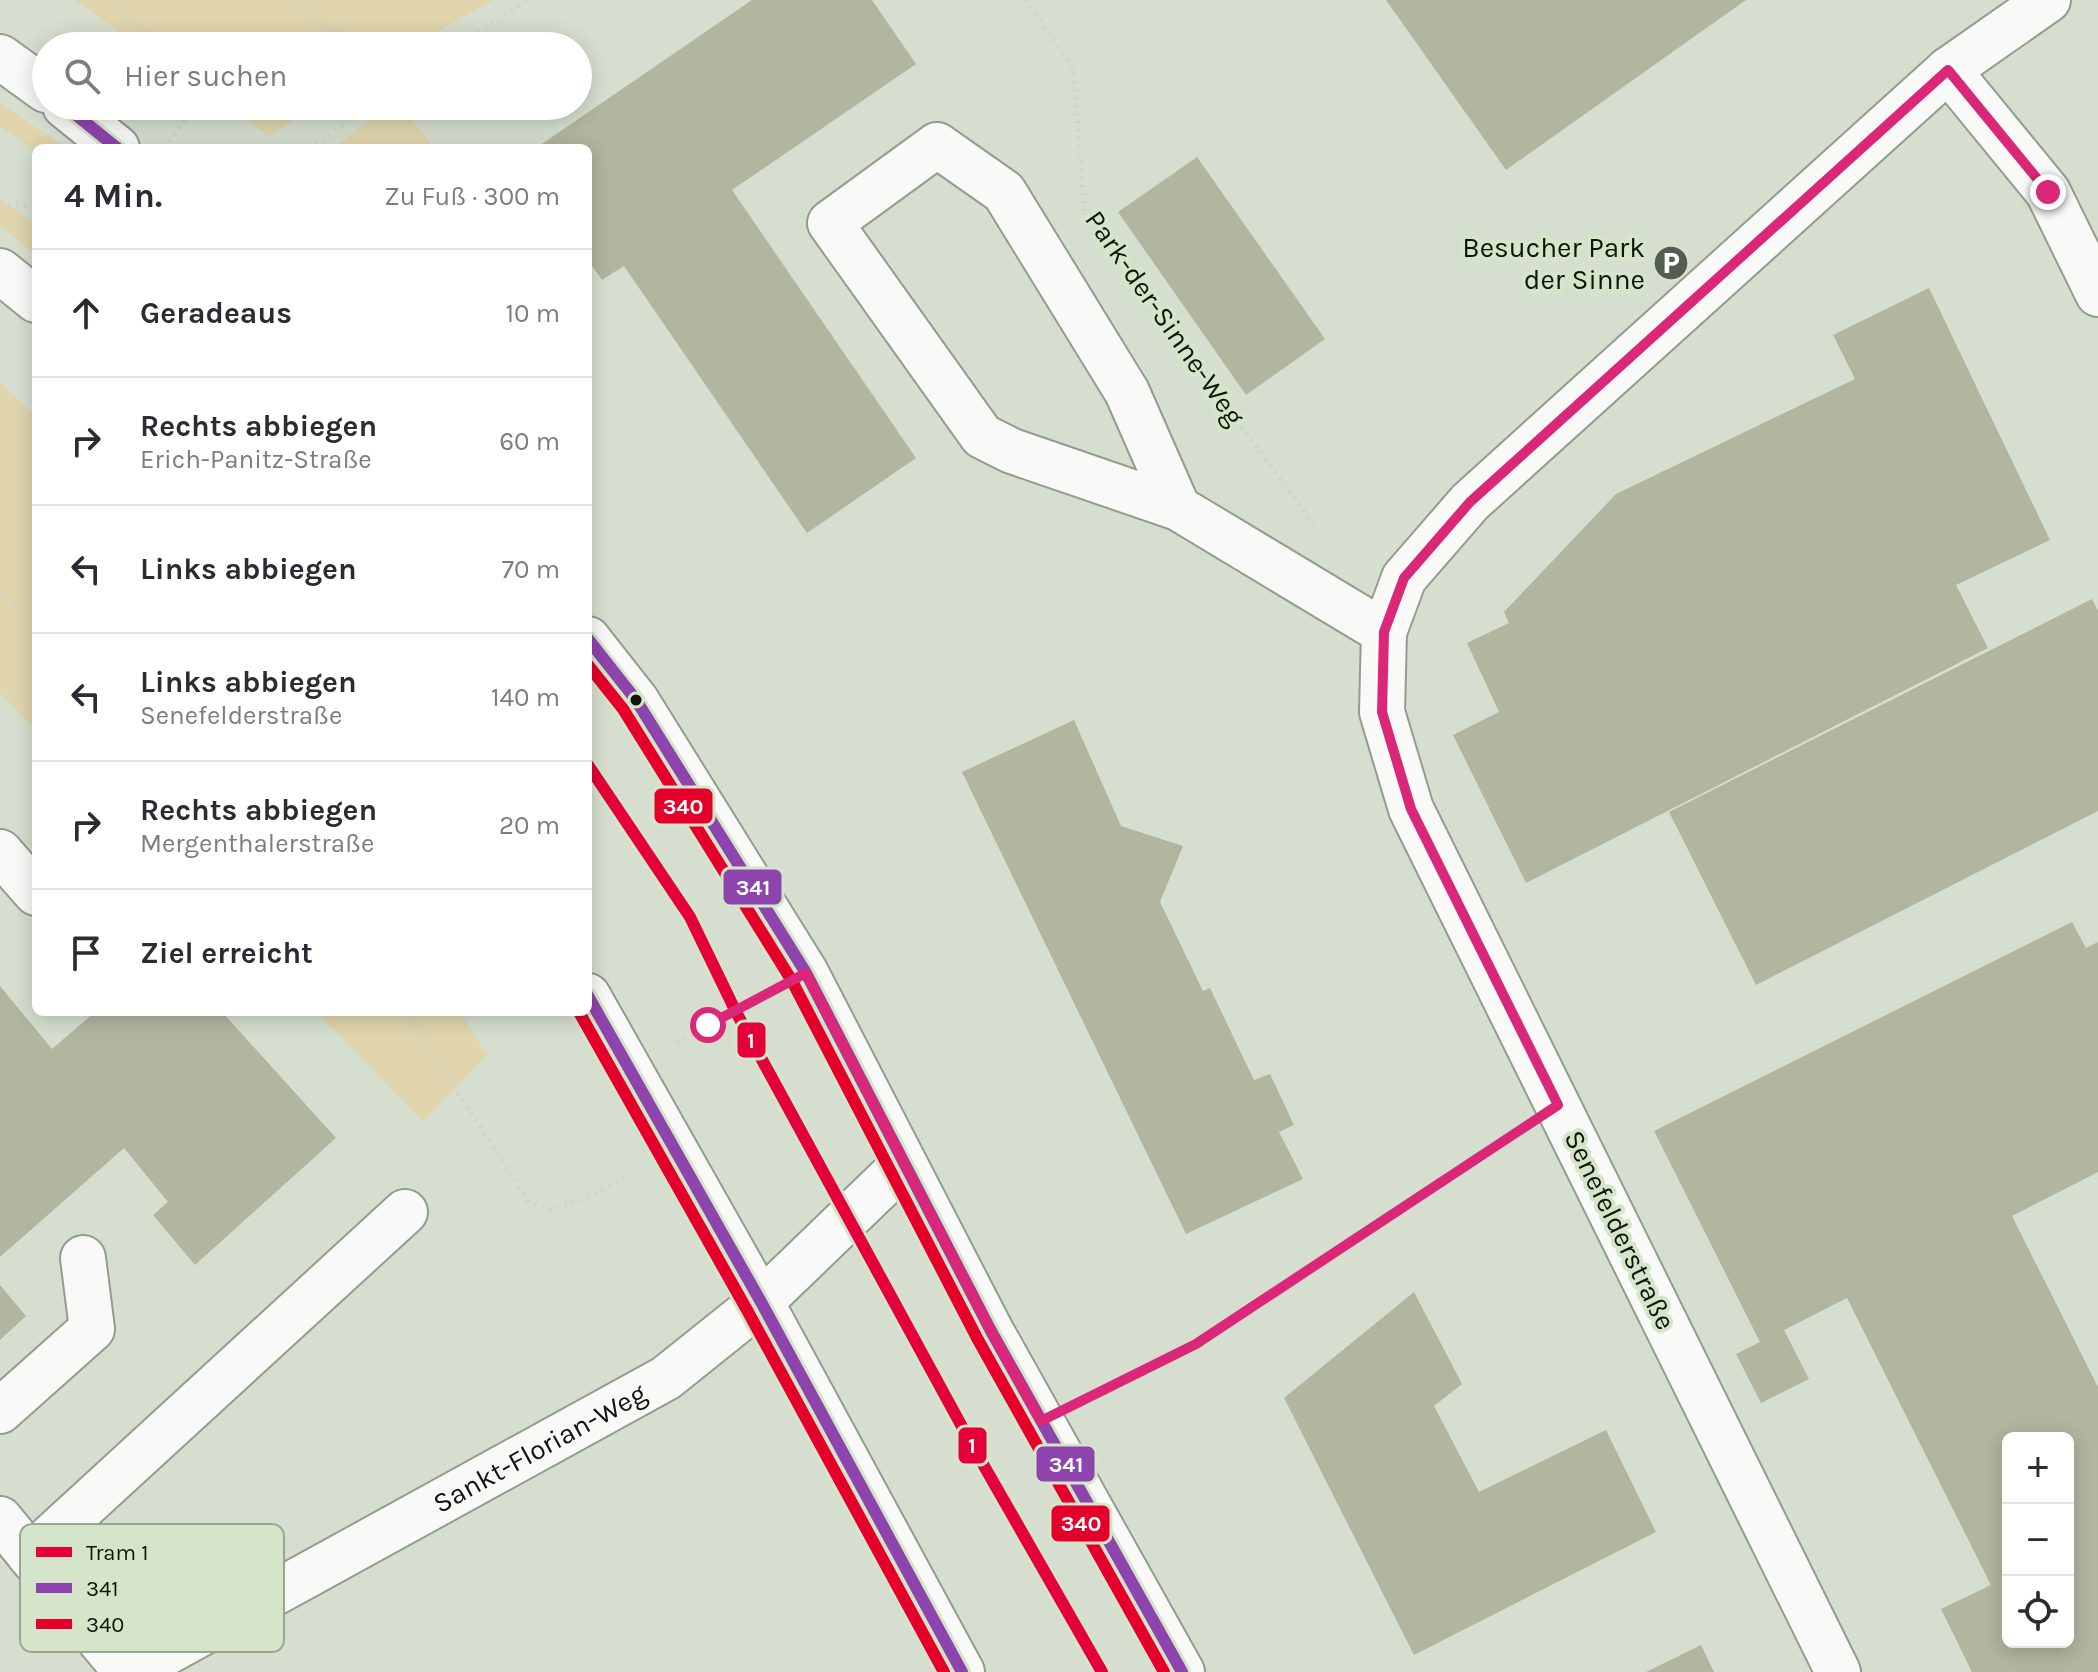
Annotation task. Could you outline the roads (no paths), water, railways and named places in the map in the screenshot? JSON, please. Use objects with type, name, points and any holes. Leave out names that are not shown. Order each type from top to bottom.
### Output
[{"type":"street","name":"Senefelderstraße","points":[[1838,1672],[1411,809],[1382,712],[1384,632],[1404,578],[1470,502],[1948,70],[2048,0]]},
{"type":"street","points":[[0,57],[32,80]]},
{"type":"street","points":[[1948,70],[2048,192],[2098,294]]},
{"type":"street","points":[[82,120],[112,144]]},
{"type":"street","points":[[1178,508],[1127,392],[1004,192],[937,145],[830,223],[982,436],[1012,451],[1178,508],[1384,632]]},
{"type":"street","points":[[0,271],[32,297]]},
{"type":"street","points":[[592,644],[636,700],[806,973],[1041,1421],[1182,1672]]},
{"type":"street","points":[[0,852],[32,888]]},
{"type":"street","points":[[592,1003],[761,1302],[962,1672]]},
{"type":"street","name":"Sankt-Florian-Weg","points":[[284,1587],[666,1378],[761,1302],[904,1164]]},
{"type":"street","points":[[65,1524],[405,1212]]},
{"type":"street","points":[[0,1411],[92,1329],[83,1258]]},
{"type":"street","points":[[0,1519],[20,1544]]},
{"type":"street","points":[[111,1652],[128,1672]]},
{"type":"street","name":"Sankt-Florian-Weg","points":[[128,1672],[165,1652]]},
{"type":"tram line","name":"1","points":[[592,771],[690,917],[736,1012],[972,1445],[1102,1672]]},
{"type":"place","name":"Besucher Park der Sinne","points":[[1671,263]]}]
